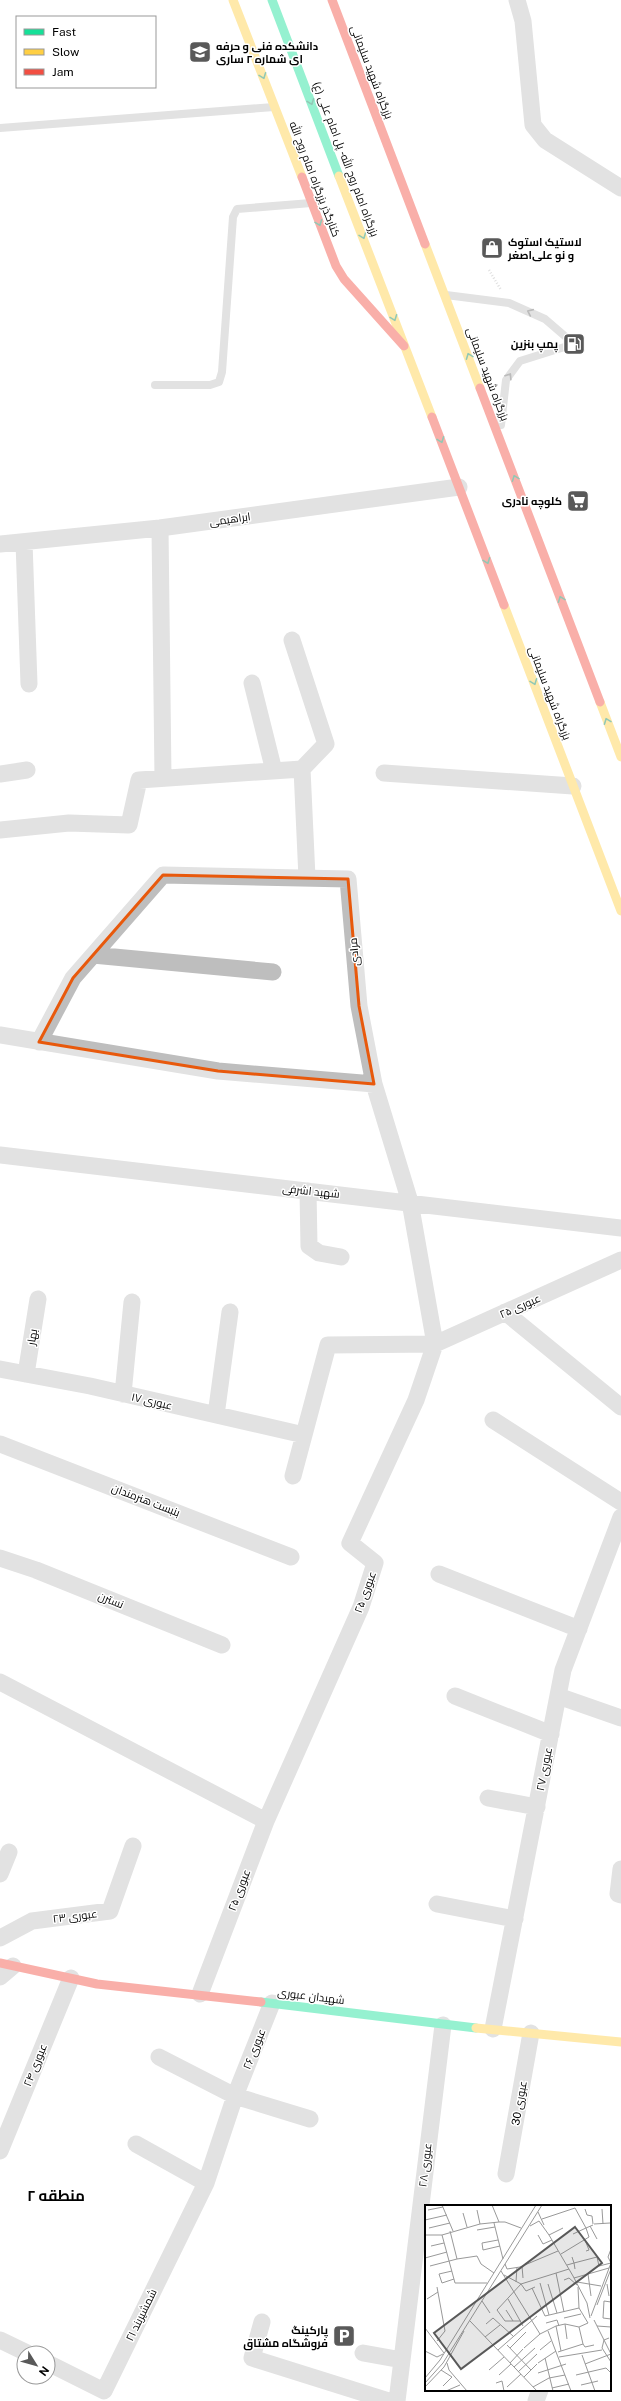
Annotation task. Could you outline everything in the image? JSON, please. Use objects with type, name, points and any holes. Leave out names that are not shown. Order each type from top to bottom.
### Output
[{"type":"main road","name":"کنارگذر بزرگراه امام روح الله","points":[[233,0],[334,262],[342,276],[406,348]]},
{"type":"main road","name":"بزرگراه امام روح الله - پل امام علی (ع)","points":[[272,0],[380,282]]},
{"type":"main road","name":"بزرگراه شهید سلیمانی","points":[[332,0],[621,757]]},
{"type":"main road","name":"بزرگراه شهید سلیمانی","points":[[380,282],[621,911]]},
{"type":"main road","name":"شهیدان عبوری","points":[[4,1969],[71,1978],[97,1984],[200,1994],[443,2025],[531,2032],[621,2042]]},
{"type":"street","points":[[517,0],[523,21],[534,125],[545,140],[621,188]]},
{"type":"street","name":"ابراهیمی","points":[[0,544],[160,528],[459,487]]},
{"type":"street","points":[[160,528],[163,778]]},
{"type":"street","points":[[24,542],[29,684]]},
{"type":"street","points":[[0,830],[69,823],[129,825],[139,780],[302,769],[326,744],[292,640]]},
{"type":"street","points":[[252,683],[274,771]]},
{"type":"street","points":[[302,769],[307,878]]},
{"type":"street","points":[[0,774],[26,770]]},
{"type":"street","points":[[384,773],[573,786]]},
{"type":"street","name":"مرادی","points":[[93,955],[163,875],[348,879],[359,1006],[374,1084],[410,1202],[435,1344]]},
{"type":"street","points":[[38,1042],[73,978],[93,955],[273,972]]},
{"type":"street","points":[[0,1035],[218,1071],[374,1084]]},
{"type":"street","name":"شهید اشرفی","points":[[0,1155],[621,1228]]},
{"type":"street","points":[[308,1191],[309,1246],[319,1253],[341,1257]]},
{"type":"street","name":"عبوری ۲۵","points":[[200,1994],[266,1821],[361,1607],[375,1563],[350,1543],[416,1400],[435,1344],[621,1260]]},
{"type":"street","name":"بهار","points":[[26,1374],[38,1299]]},
{"type":"street","points":[[123,1394],[132,1302]]},
{"type":"street","points":[[216,1415],[230,1312]]},
{"type":"street","points":[[505,1312],[621,1407]]},
{"type":"street","points":[[292,1476],[328,1345],[435,1344]]},
{"type":"street","name":"عبوری ۱۷","points":[[0,1369],[123,1394],[304,1435]]},
{"type":"street","points":[[493,1420],[621,1502]]},
{"type":"street","name":"بنبست هنرمندان","points":[[0,1444],[291,1557]]},
{"type":"street","name":"عبوری ۲۷","points":[[493,2029],[563,1670],[621,1517]]},
{"type":"street","name":"نسترن","points":[[0,1558],[36,1570],[222,1645]]},
{"type":"street","points":[[439,1574],[579,1629]]},
{"type":"street","points":[[0,1682],[266,1821]]},
{"type":"street","points":[[455,1696],[551,1734]]},
{"type":"street","points":[[558,1696],[621,1718]]},
{"type":"street","points":[[488,1798],[537,1806]]},
{"type":"street","name":"عبوری ۲۳","points":[[0,1938],[32,1921],[110,1911],[133,1846]]},
{"type":"street","points":[[0,1874],[9,1852]]},
{"type":"street","points":[[621,1869],[618,1894],[621,1895]]},
{"type":"street","points":[[437,1904],[514,1919]]},
{"type":"street","name":"عبوری ۲۴","points":[[0,2151],[71,1978]]},
{"type":"street","name":"عبوری ۲۶","points":[[206,2184],[235,2096],[272,2003]]},
{"type":"street","name":"عبوری ۲۸","points":[[396,2401],[422,2222],[443,2025]]},
{"type":"street","name":"عبوری 30","points":[[506,2174],[531,2032]]},
{"type":"street","points":[[159,2057],[235,2096],[310,2119]]},
{"type":"street","points":[[136,2144],[206,2184]]},
{"type":"street","name":"شمشیربند ۲۱","points":[[56,2367],[104,2391],[206,2184]]},
{"type":"street","points":[[262,2322],[252,2358],[389,2401]]},
{"type":"street","points":[[0,2340],[16,2348]]},
{"type":"street","points":[[363,2353],[402,2360]]},
{"type":"street","points":[[536,2401],[540,2391]]},
{"type":"lane","points":[[0,128],[275,107]]},
{"type":"lane","points":[[155,385],[210,385],[219,382],[222,372],[233,216],[237,209],[312,203]]},
{"type":"lane","points":[[445,295],[509,303],[545,319],[574,344],[520,361],[506,380],[500,433],[501,442]]},
{"type":"path","points":[[489,270],[509,303]]},
{"type":"highlighted area","points":[[163,875],[348,879],[359,1006],[374,1084],[218,1071],[39,1042],[73,978]]},
{"type":"traffic: fast","points":[[272,0],[339,176]]},
{"type":"traffic: fast","points":[[261,2002],[476,2028]]},
{"type":"traffic: slow","points":[[233,0],[302,177]]},
{"type":"traffic: slow","points":[[339,176],[432,417]]},
{"type":"traffic: slow","points":[[425,244],[480,388]]},
{"type":"traffic: slow","points":[[504,605],[621,911]]},
{"type":"traffic: slow","points":[[600,702],[621,757]]},
{"type":"traffic: slow","points":[[476,2028],[621,2042]]},
{"type":"traffic: jam","points":[[332,0],[425,244]]},
{"type":"traffic: jam","points":[[302,177],[336,266],[344,279],[404,346]]},
{"type":"traffic: jam","points":[[480,388],[600,702]]},
{"type":"traffic: jam","points":[[432,417],[504,605]]},
{"type":"traffic: jam","points":[[0,1963],[97,1984],[261,2002]]},
{"type":"place","name":"دانشکده فنی و حرفه ای شماره ۲ ساری","points":[[200,52]]},
{"type":"place","name":"لاستیک استوک و نو علی‌اصغر","points":[[492,248]]},
{"type":"place","name":"پمپ بنزین","points":[[574,344]]},
{"type":"place","name":"کلوچه نادری","points":[[578,501]]},
{"type":"place","name":"پارکینگ فروشگاه مشتاق","points":[[344,2336]]},
{"type":"district","name":"منطقه ۲","points":[[56,2196]]}]
